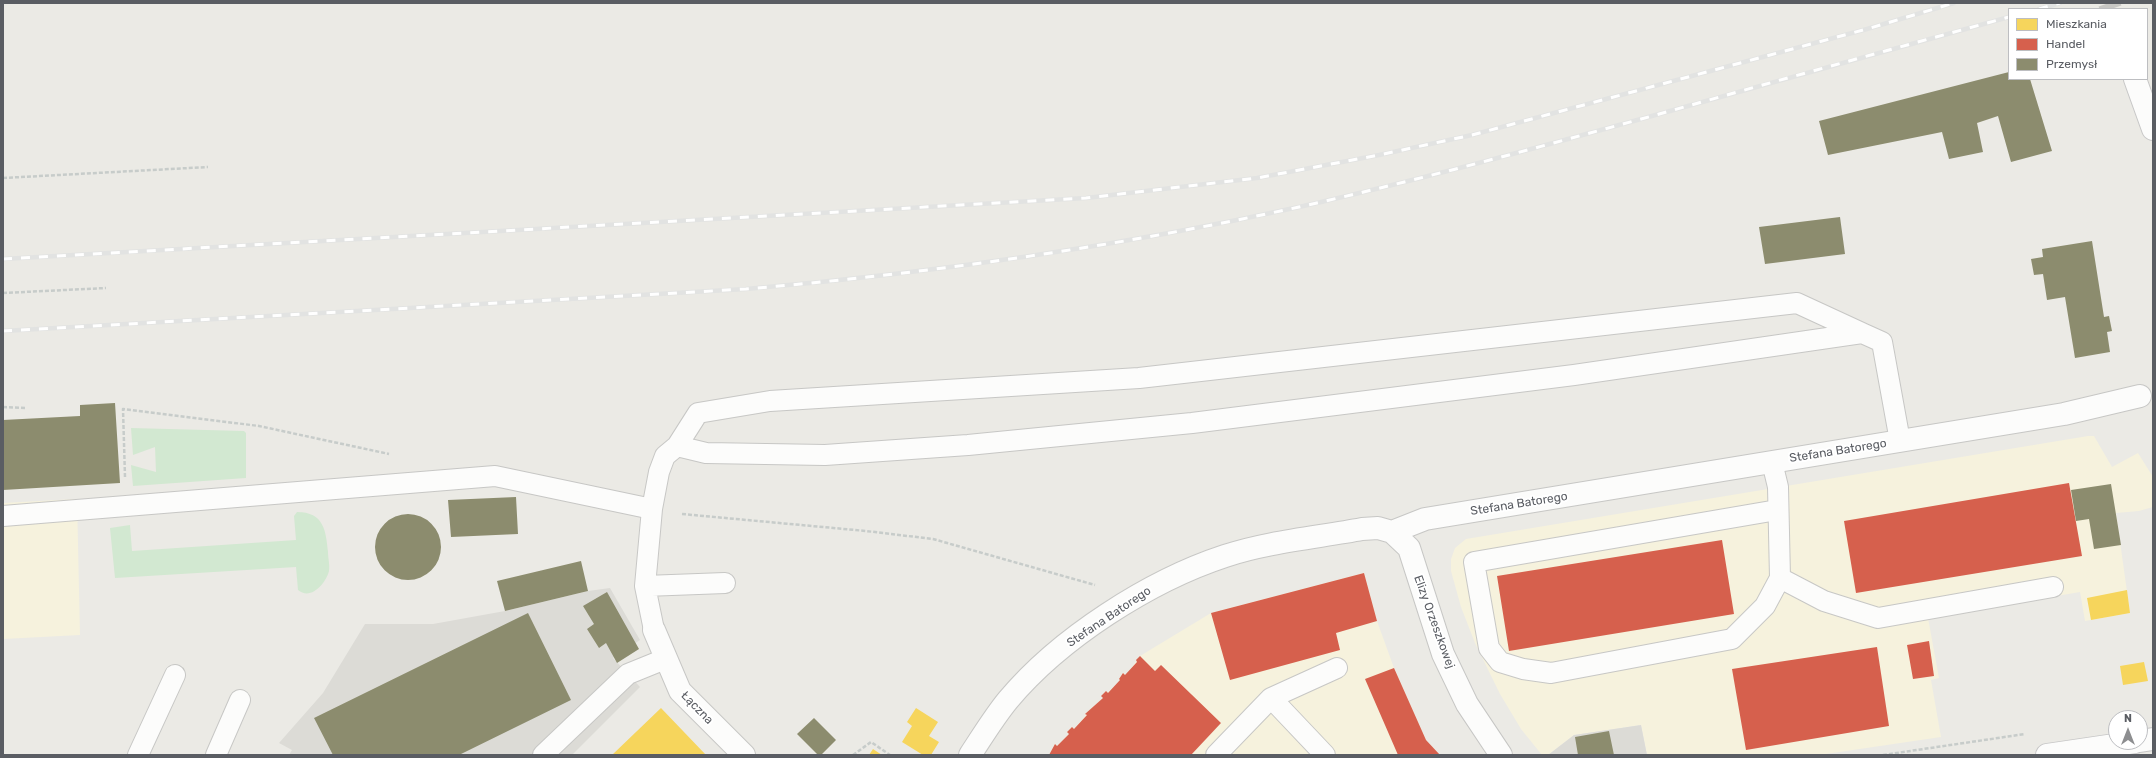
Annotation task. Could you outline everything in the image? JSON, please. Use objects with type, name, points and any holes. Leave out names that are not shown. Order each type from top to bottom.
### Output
[{"type":"street","points":[[2135,80],[2153,129]]},
{"type":"street","name":"Stefana Batorego","points":[[970,755],[1008,700],[1036,670],[1075,638],[1118,608],[1153,587],[1189,569],[1227,555],[1362,529],[1378,528],[1392,532],[1425,519],[2064,414],[2140,396]]},
{"type":"street","name":"Elizy Orzeszkowej","points":[[1392,532],[1408,548],[1443,654],[1467,704],[1501,755]]},
{"type":"street","name":"Łączna","points":[[654,630],[665,659],[680,691],[744,755]]},
{"type":"street","points":[[2047,755],[2108,746]]},
{"type":"lane","points":[[654,630],[645,586],[652,509],[659,472],[665,456],[677,446],[698,413],[770,401],[1139,378],[1797,304],[1882,342],[1900,441]]},
{"type":"lane","points":[[677,446],[706,453],[825,455],[968,445],[1200,422],[1574,375],[1862,333]]},
{"type":"lane","points":[[1772,462],[1778,487],[1777,510],[1780,578],[1765,606],[1732,639],[1550,672],[1524,670],[1500,662],[1488,648],[1474,562],[1777,510]]},
{"type":"lane","points":[[3,516],[495,476],[652,509]]},
{"type":"lane","points":[[1780,578],[1824,601],[1878,618],[2053,587]]},
{"type":"lane","points":[[645,586],[725,583]]},
{"type":"lane","points":[[543,755],[628,674],[665,659]]},
{"type":"lane","points":[[1216,755],[1271,698],[1337,668]]},
{"type":"lane","points":[[138,755],[176,675]]},
{"type":"lane","points":[[1271,698],[1325,755]]},
{"type":"lane","points":[[216,755],[240,700]]},
{"type":"path","points":[[3,178],[208,167]]},
{"type":"path","points":[[3,293],[106,288]]},
{"type":"path","points":[[3,407],[26,408]]},
{"type":"path","points":[[126,506],[123,409],[259,426],[396,455]]},
{"type":"path","points":[[652,509],[679,514],[866,531],[933,539],[1099,586]]},
{"type":"path","points":[[1883,755],[2031,733]]},
{"type":"path","points":[[853,755],[871,742],[890,755]]},
{"type":"shaded area","points":[[2094,436],[2112,467],[2138,453],[2153,477],[2153,507],[2139,511],[2116,513],[2130,613],[2085,621],[2080,592],[1928,618],[1939,678],[1931,680],[1941,737],[1819,755],[1647,755],[1641,725],[1574,735],[1548,755],[1542,755],[1521,729],[1500,694],[1475,643],[1461,607],[1451,571],[1451,559],[1455,548],[1466,539]]},
{"type":"shaded area","points":[[77,499],[80,635],[3,639],[3,503]]},
{"type":"shaded area","points":[[1364,573],[1377,621],[1394,668],[1426,740],[1440,755],[1049,755],[1055,744],[1057,746],[1069,734],[1067,732],[1072,727],[1074,729],[1086,715],[1085,714],[1103,698],[1101,696],[1120,681],[1119,679],[1123,673],[1126,675],[1140,656],[1211,613]]},
{"type":"shaded area","points":[[610,588],[640,640],[613,658],[640,687],[572,755],[289,755],[292,750],[279,743],[323,693],[365,624],[433,624],[505,611],[588,591]]},
{"type":"shaded area","points":[[1641,725],[1647,755],[1548,755],[1574,735]]},
{"type":"green space","points":[[131,428],[244,431],[246,433],[246,478],[133,486],[131,465],[156,472],[155,447],[133,455]]},
{"type":"green space","points":[[297,512],[313,515],[318,519],[322,524],[326,537],[329,571],[325,581],[313,592],[303,593],[298,590],[296,567],[115,578],[110,528],[130,525],[132,551],[296,540],[294,516]]},
{"type":"building: Mieszkania","points":[[2127,590],[2130,613],[2091,620],[2087,598]]},
{"type":"building: Mieszkania","points":[[2144,662],[2148,681],[2123,685],[2120,666]]},
{"type":"building: Mieszkania","points":[[661,708],[706,755],[612,755]]},
{"type":"building: Mieszkania","points":[[916,708],[938,722],[929,736],[939,742],[931,755],[923,755],[902,742],[912,726],[907,722]]},
{"type":"building: Mieszkania","points":[[873,749],[882,755],[869,755]]},
{"type":"building: Handel","points":[[2069,483],[2082,556],[1856,593],[1844,521]]},
{"type":"building: Handel","points":[[1722,540],[1734,614],[1509,651],[1497,576]]},
{"type":"building: Handel","points":[[1364,573],[1377,621],[1336,633],[1340,650],[1230,680],[1211,613]]},
{"type":"building: Handel","points":[[1929,641],[1934,676],[1913,679],[1907,645]]},
{"type":"building: Handel","points":[[1877,647],[1889,726],[1746,750],[1732,669]]},
{"type":"building: Handel","points":[[1140,656],[1155,671],[1161,665],[1221,723],[1191,755],[1049,755],[1055,744],[1057,746],[1069,734],[1067,732],[1072,727],[1074,729],[1087,715],[1085,714],[1103,698],[1101,696],[1106,691],[1108,693],[1120,680],[1119,679],[1123,673],[1125,675],[1137,662],[1136,660]]},
{"type":"building: Handel","points":[[1394,668],[1426,740],[1440,755],[1398,755],[1365,679]]},
{"type":"building: Przemysł","points":[[2008,72],[2008,80],[2030,80],[2052,151],[2011,162],[1998,116],[1977,123],[1983,152],[1949,159],[1942,132],[1828,155],[1819,121]]},
{"type":"building: Przemysł","points":[[1840,217],[1845,254],[1765,264],[1759,227]]},
{"type":"building: Przemysł","points":[[2092,241],[2104,317],[2109,316],[2112,331],[2107,332],[2110,352],[2075,358],[2065,297],[2047,300],[2043,274],[2034,275],[2031,259],[2043,257],[2042,249]]},
{"type":"building: Przemysł","points":[[115,403],[120,483],[3,490],[3,420],[80,416],[80,405]]},
{"type":"building: Przemysł","points":[[2111,484],[2121,545],[2094,549],[2089,519],[2076,521],[2071,490]]},
{"type":"building: Przemysł","points":[[516,497],[518,534],[451,537],[448,500]]},
{"type":"building: Przemysł","points":[[408,514],[420,517],[431,524],[438,535],[441,547],[438,559],[431,570],[420,577],[408,580],[396,577],[385,570],[378,559],[375,547],[378,535],[385,524],[396,517]]},
{"type":"building: Przemysł","points":[[581,561],[588,591],[505,611],[497,581]]},
{"type":"building: Przemysł","points":[[607,592],[639,649],[617,663],[606,643],[599,648],[587,629],[594,624],[583,606]]},
{"type":"building: Przemysł","points":[[528,613],[571,700],[459,755],[333,755],[314,718]]},
{"type":"building: Przemysł","points":[[814,718],[836,740],[821,755],[818,755],[797,734]]},
{"type":"building: Przemysł","points":[[1609,731],[1614,755],[1578,755],[1575,737]]},
{"type":"tunnel","points":[[2109,3],[2111,8]]},
{"type":"railway","points":[[3,259],[1086,198],[1257,178],[1379,155],[1472,135],[1867,29],[1954,3]]},
{"type":"railway","points":[[2042,8],[2060,3]]},
{"type":"railway","points":[[3,331],[746,289],[816,283],[954,267],[1024,257],[1230,221],[1299,207],[1392,185],[1578,136],[2008,17]]}]
